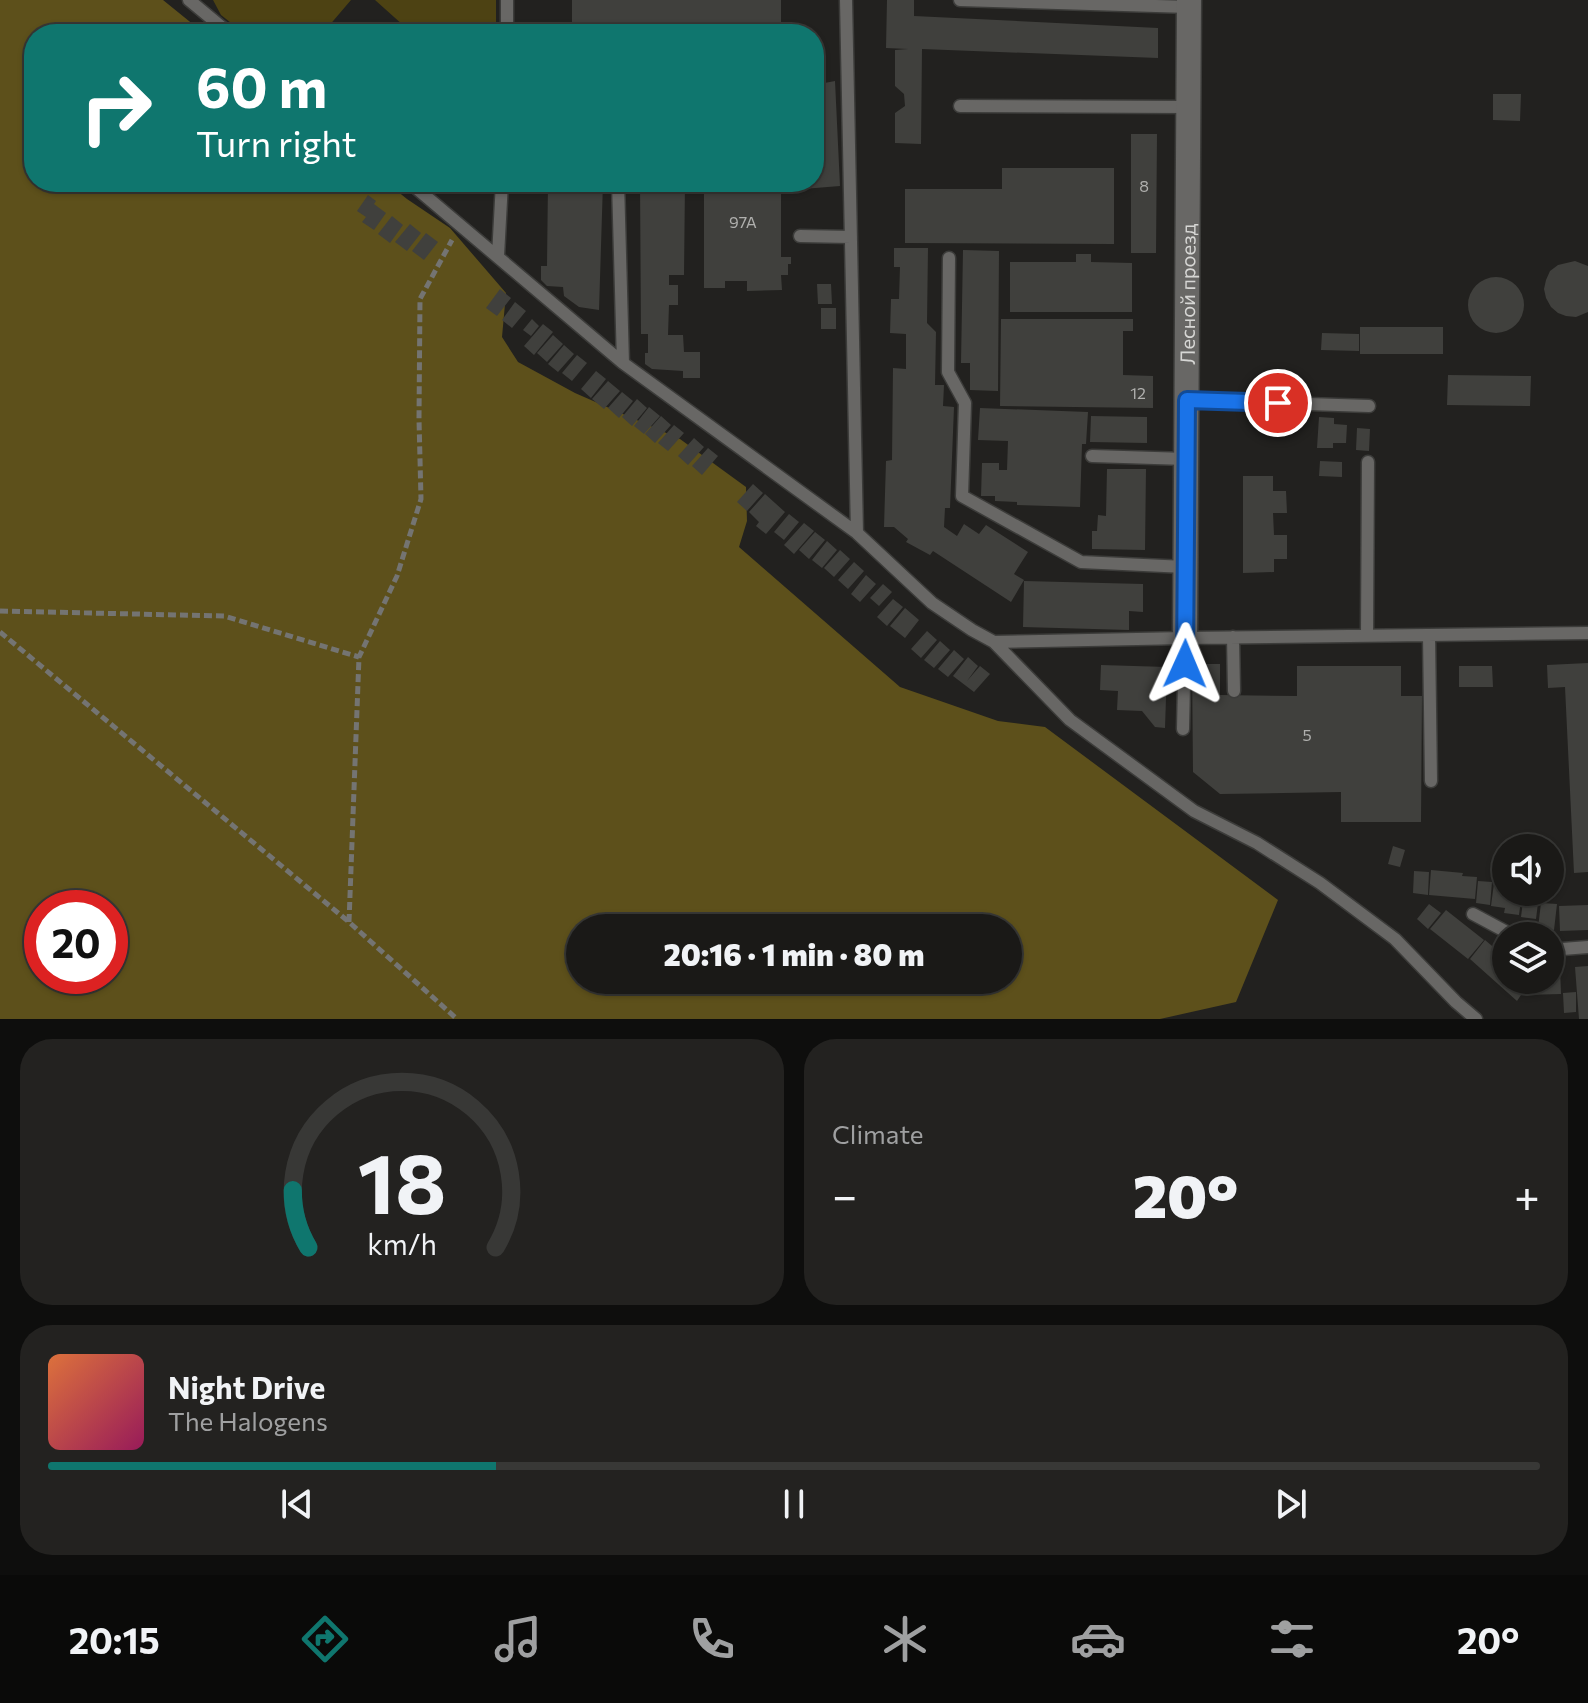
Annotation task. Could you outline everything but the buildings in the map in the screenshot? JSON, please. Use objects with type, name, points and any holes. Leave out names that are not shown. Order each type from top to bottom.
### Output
[{"type":"street","name":"Лесной проезд","points":[[1185,638],[1189,4]]},
{"type":"lane","points":[[189,0],[218,24]]},
{"type":"lane","points":[[507,0],[507,24]]},
{"type":"lane","points":[[846,0],[857,533]]},
{"type":"lane","points":[[960,0],[1189,4]]},
{"type":"lane","points":[[960,106],[1187,107]]},
{"type":"lane","points":[[421,192],[623,363],[857,533],[932,603],[994,642],[1070,720],[1194,811],[1257,843],[1320,883],[1395,939],[1476,1019]]},
{"type":"lane","points":[[498,256],[501,192]]},
{"type":"lane","points":[[618,192],[623,363]]},
{"type":"lane","points":[[800,236],[851,237]]},
{"type":"lane","points":[[949,258],[948,372],[965,403],[962,496],[1081,562],[1185,567]]},
{"type":"lane","points":[[1187,400],[1369,406]]},
{"type":"lane","points":[[1092,456],[1186,459]]},
{"type":"lane","points":[[1367,635],[1368,462]]},
{"type":"lane","points":[[994,642],[1588,633]]},
{"type":"lane","points":[[1429,635],[1431,781]]},
{"type":"lane","points":[[1233,637],[1234,691]]},
{"type":"lane","points":[[1183,729],[1185,638]]},
{"type":"lane","points":[[1473,914],[1492,924]]},
{"type":"lane","points":[[1564,949],[1588,947]]},
{"type":"path","points":[[349,922],[359,657],[397,576],[421,499],[420,299],[460,224]]},
{"type":"path","points":[[0,611],[224,616],[359,657]]},
{"type":"path","points":[[0,632],[349,922],[457,1019]]},
{"type":"shaded area","points":[[0,0],[163,0],[193,24],[24,24],[24,192],[398,192],[450,228],[506,293],[502,337],[518,362],[575,393],[680,439],[746,487],[747,521],[739,547],[900,687],[998,721],[1045,727],[1278,900],[1236,1002],[1160,1019],[0,1019]]},
{"type":"shaded area","points":[[213,0],[351,0],[331,24],[232,24],[221,15]]},
{"type":"shaded area","points":[[375,0],[496,0],[496,24],[402,24]]},
{"type":"route","points":[[1185,664],[1187,400],[1278,403]]}]
